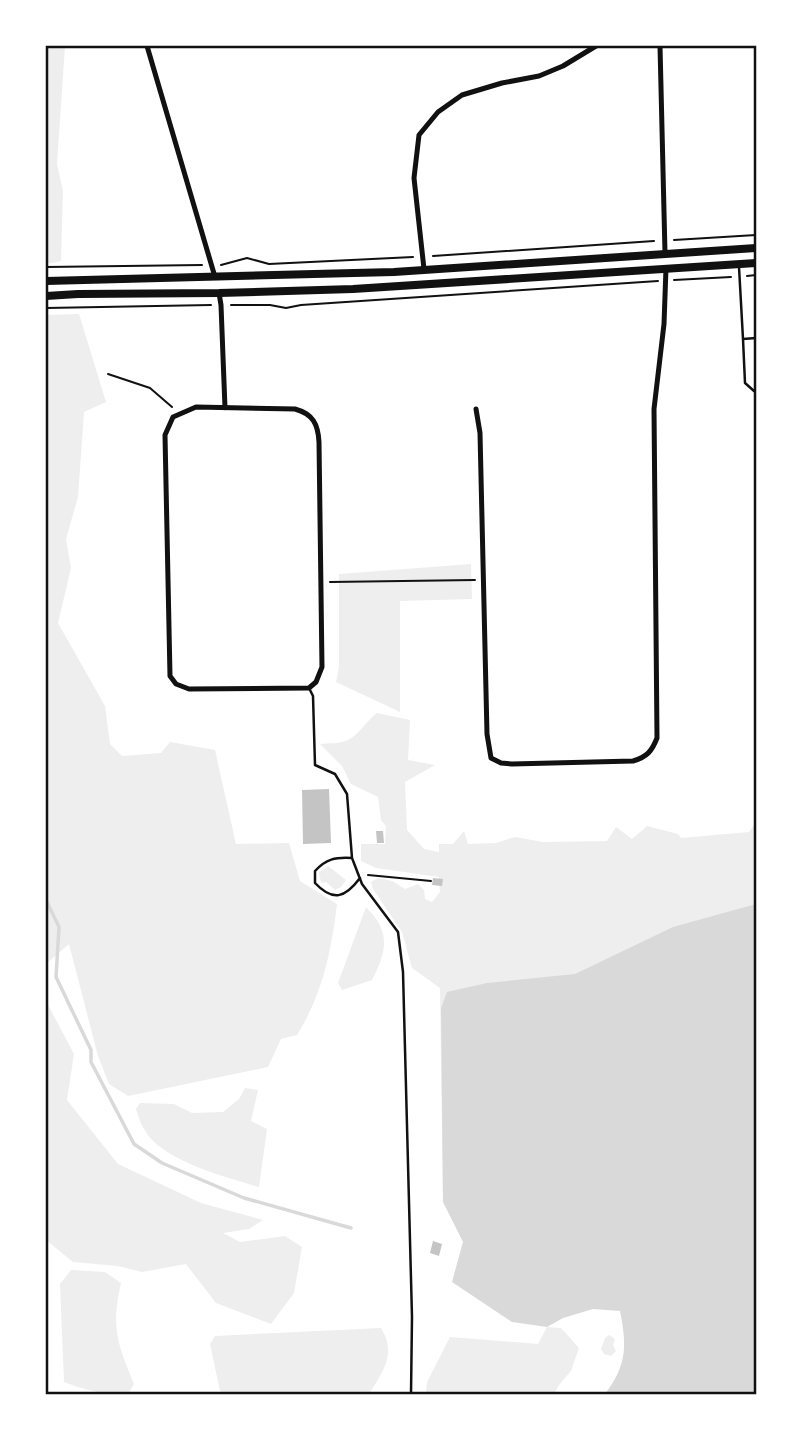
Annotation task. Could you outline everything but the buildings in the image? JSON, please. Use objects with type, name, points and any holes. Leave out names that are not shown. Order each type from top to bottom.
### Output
[{"type":"main road","points":[[46,281],[424,269],[757,248]]},
{"type":"main road","points":[[46,296],[410,286],[757,263]]},
{"type":"street","points":[[147,46],[215,277]]},
{"type":"street","points":[[424,269],[414,178],[419,135],[438,112],[462,95],[539,76],[563,66],[596,46]]},
{"type":"street","points":[[660,46],[665,253]]},
{"type":"street","points":[[477,409],[480,433],[487,734],[491,758],[512,764],[633,761],[644,758],[652,750],[657,738],[654,409],[664,324],[666,268]]},
{"type":"street","points":[[219,293],[222,305],[225,408]]},
{"type":"street","points":[[196,407],[225,408],[295,409],[306,412],[314,419],[320,442],[322,667],[317,682],[309,688],[189,689],[176,684],[170,676],[165,435],[173,417],[178,413],[196,407]]},
{"type":"lane","points":[[739,264],[745,383],[754,391]]},
{"type":"lane","points":[[743,339],[757,338]]},
{"type":"lane","points":[[309,688],[313,696],[315,765],[335,774],[347,794],[351,816],[352,858],[360,878],[398,932],[403,972],[411,1395]]},
{"type":"lane","points":[[352,858],[325,860],[314,870],[315,883],[326,894],[338,896],[350,891],[360,878]]},
{"type":"path","points":[[678,240],[757,235]]},
{"type":"path","points":[[702,238],[702,243]]},
{"type":"path","points":[[433,256],[651,241]]},
{"type":"path","points":[[223,265],[247,258],[269,264],[406,257]]},
{"type":"path","points":[[46,267],[192,265]]},
{"type":"path","points":[[680,279],[757,275]]},
{"type":"path","points":[[241,305],[294,308],[301,305],[651,282]]},
{"type":"path","points":[[46,308],[206,305]]},
{"type":"path","points":[[108,374],[150,387],[178,413]]},
{"type":"path","points":[[320,582],[483,580]]},
{"type":"path","points":[[360,878],[370,875],[431,881]]},
{"type":"shaded area","points":[[46,46],[65,46],[57,164],[63,191],[61,261],[46,264]]},
{"type":"shaded area","points":[[79,314],[106,402],[84,412],[78,497],[66,539],[71,568],[58,623],[105,706],[110,744],[122,756],[161,753],[170,742],[215,750],[236,844],[289,843],[300,881],[337,904],[329,955],[320,988],[297,1035],[281,1039],[268,1067],[128,1096],[109,1084],[98,1056],[69,944],[46,964],[46,315]]},
{"type":"shaded area","points":[[471,564],[472,599],[400,601],[400,712],[336,682],[339,667],[339,574]]},
{"type":"shaded area","points":[[377,713],[410,720],[408,760],[435,765],[405,782],[407,830],[424,849],[439,852],[439,844],[453,844],[464,831],[468,844],[496,843],[515,837],[543,842],[607,841],[616,827],[632,839],[647,826],[678,834],[681,838],[749,832],[756,822],[756,1394],[443,1202],[440,988],[412,968],[402,932],[371,882],[378,878],[392,881],[405,889],[418,884],[424,890],[425,899],[432,902],[440,892],[439,877],[376,868],[361,861],[361,844],[385,844],[386,826],[381,820],[378,797],[351,784],[342,766],[320,744],[348,740]]},
{"type":"shaded area","points":[[328,866],[346,880],[335,890],[326,882],[321,883],[319,872]]},
{"type":"shaded area","points":[[756,904],[756,1394],[605,1394],[618,1374],[623,1355],[624,1335],[620,1311],[593,1309],[563,1318],[547,1327],[512,1322],[452,1282],[463,1242],[443,1202],[441,1008],[447,992],[487,983],[575,974],[673,927]]},
{"type":"shaded area","points":[[366,907],[383,933],[381,960],[372,980],[342,990],[338,983]]},
{"type":"shaded area","points":[[46,1001],[74,1054],[67,1100],[118,1164],[201,1203],[263,1220],[249,1229],[223,1233],[240,1242],[285,1236],[302,1247],[294,1293],[271,1324],[216,1303],[186,1264],[142,1272],[118,1266],[73,1262],[46,1240]]},
{"type":"shaded area","points":[[245,1088],[258,1090],[251,1121],[267,1129],[259,1187],[196,1166],[164,1150],[144,1129],[136,1109],[140,1103],[174,1104],[192,1113],[223,1112],[239,1099]]},
{"type":"shaded area","points":[[71,1270],[105,1272],[121,1283],[116,1324],[123,1357],[134,1384],[128,1394],[95,1391],[64,1382],[60,1284]]},
{"type":"shaded area","points":[[547,1327],[561,1328],[579,1348],[571,1371],[554,1394],[426,1394],[427,1382],[450,1337],[538,1344]]},
{"type":"shaded area","points":[[381,1328],[386,1337],[388,1354],[383,1370],[369,1394],[227,1394],[220,1391],[210,1344],[215,1336]]},
{"type":"shaded area","points":[[609,1335],[615,1339],[613,1345],[616,1351],[611,1356],[604,1354],[601,1349]]},
{"type":"waterway","points":[[46,900],[59,927],[56,977],[91,1050],[91,1062],[134,1144],[162,1163],[244,1198],[351,1228]]}]
